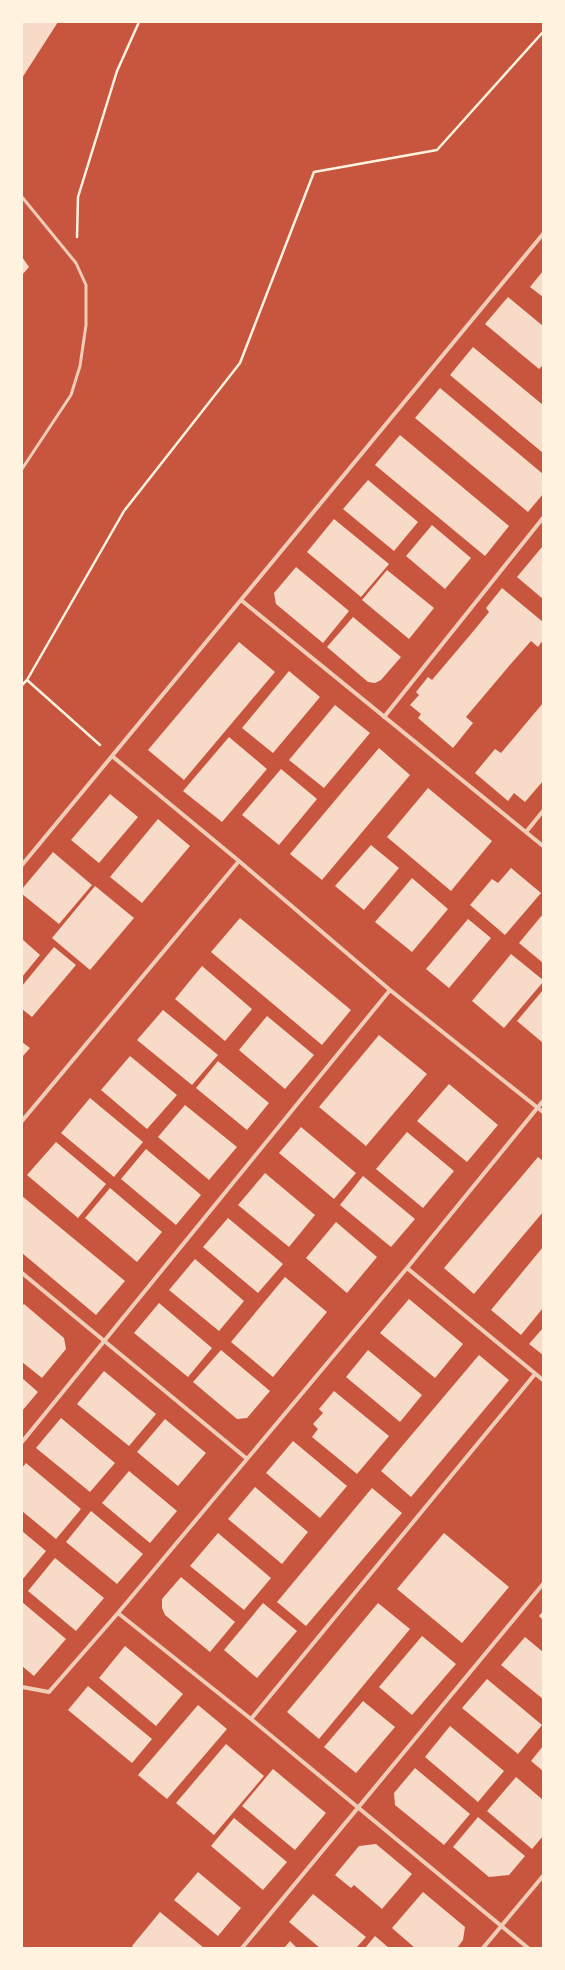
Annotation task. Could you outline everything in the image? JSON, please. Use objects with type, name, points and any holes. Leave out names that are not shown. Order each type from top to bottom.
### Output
[{"type":"street","points":[[22,865],[543,234]]},
{"type":"street","points":[[384,718],[543,518]]},
{"type":"street","points":[[241,600],[543,846]]},
{"type":"street","points":[[112,756],[239,861],[390,990],[543,1112]]},
{"type":"street","points":[[526,832],[543,812]]},
{"type":"street","points":[[22,1121],[239,861]]},
{"type":"street","points":[[22,1442],[390,990]]},
{"type":"street","points":[[22,1686],[49,1692],[118,1613],[246,1458],[407,1268],[543,1101]]},
{"type":"street","points":[[407,1268],[543,1380]]},
{"type":"street","points":[[22,1273],[246,1458]]},
{"type":"street","points":[[251,1719],[535,1374]]},
{"type":"street","points":[[242,1948],[543,1584]]},
{"type":"street","points":[[118,1613],[251,1719],[528,1948]]},
{"type":"street","points":[[483,1948],[543,1876]]},
{"type":"lane","points":[[22,197],[76,263],[86,285],[86,325],[80,366],[71,395],[22,469]]},
{"type":"path","points":[[76,263],[78,197],[117,71],[139,22]]},
{"type":"path","points":[[22,685],[27,680],[124,511],[240,363],[314,172],[437,150],[543,32]]},
{"type":"path","points":[[27,680],[112,756]]},
{"type":"building","points":[[22,22],[58,22],[22,78]]},
{"type":"building","points":[[22,257],[29,267],[22,275]]},
{"type":"building","points":[[543,271],[543,297],[530,287]]},
{"type":"building","points":[[508,297],[543,326],[543,365],[539,369],[485,324]]},
{"type":"building","points":[[473,347],[543,405],[543,453],[450,375]]},
{"type":"building","points":[[440,388],[543,474],[543,494],[528,512],[415,418]]},
{"type":"building","points":[[400,435],[509,526],[485,556],[375,465]]},
{"type":"building","points":[[368,480],[418,522],[394,551],[343,509]]},
{"type":"building","points":[[334,519],[389,564],[361,597],[307,552]]},
{"type":"building","points":[[432,525],[471,558],[445,589],[406,556]]},
{"type":"building","points":[[542,547],[543,548],[543,599],[517,577]]},
{"type":"building","points":[[296,567],[349,611],[323,643],[276,604],[274,593]]},
{"type":"building","points":[[387,570],[434,608],[409,639],[362,600]]},
{"type":"building","points":[[502,588],[543,622],[543,640],[538,647],[531,641],[466,717],[473,723],[453,748],[418,718],[421,714],[410,705],[419,695],[416,692],[428,677],[432,680],[489,612],[486,608]]},
{"type":"building","points":[[353,617],[401,657],[381,680],[375,683],[368,682],[327,647]]},
{"type":"building","points":[[239,642],[275,672],[184,780],[148,750]]},
{"type":"building","points":[[289,671],[320,697],[273,753],[242,728]]},
{"type":"building","points":[[543,703],[543,781],[525,802],[514,793],[508,801],[475,773],[495,749],[501,753]]},
{"type":"building","points":[[335,705],[370,733],[324,788],[289,760]]},
{"type":"building","points":[[229,737],[267,769],[222,822],[183,791]]},
{"type":"building","points":[[379,748],[410,775],[322,880],[290,854]]},
{"type":"building","points":[[281,769],[317,799],[279,845],[242,815]]},
{"type":"building","points":[[428,788],[492,841],[451,891],[387,837]]},
{"type":"building","points":[[110,794],[138,817],[99,863],[71,840]]},
{"type":"building","points":[[158,819],[190,846],[142,903],[110,877]]},
{"type":"building","points":[[371,845],[399,868],[364,910],[335,886]]},
{"type":"building","points":[[53,852],[92,885],[59,924],[22,894],[22,889]]},
{"type":"building","points":[[511,868],[541,893],[505,935],[470,905],[492,879],[498,883]]},
{"type":"building","points":[[412,878],[448,909],[412,952],[375,922]]},
{"type":"building","points":[[95,886],[134,918],[90,970],[52,938]]},
{"type":"building","points":[[543,914],[543,963],[519,943]]},
{"type":"building","points":[[240,918],[351,1010],[322,1045],[211,952]]},
{"type":"building","points":[[468,919],[491,938],[449,988],[426,969]]},
{"type":"building","points":[[22,939],[40,955],[22,977]]},
{"type":"building","points":[[54,947],[76,965],[32,1017],[22,1009],[22,986]]},
{"type":"building","points":[[511,954],[543,980],[543,982],[504,1028],[472,1001]]},
{"type":"building","points":[[202,966],[252,1009],[225,1041],[175,999]]},
{"type":"building","points":[[543,990],[543,1043],[517,1021]]},
{"type":"building","points":[[163,1010],[218,1055],[192,1085],[137,1040]]},
{"type":"building","points":[[267,1016],[314,1055],[285,1089],[239,1050]]},
{"type":"building","points":[[379,1035],[427,1074],[366,1146],[319,1107]]},
{"type":"building","points":[[22,1042],[30,1048],[22,1057]]},
{"type":"building","points":[[130,1056],[177,1095],[147,1129],[101,1090]]},
{"type":"building","points":[[218,1061],[269,1103],[247,1130],[196,1088]]},
{"type":"building","points":[[449,1084],[498,1125],[467,1162],[417,1121]]},
{"type":"building","points":[[90,1098],[143,1142],[114,1177],[61,1133]]},
{"type":"building","points":[[185,1105],[237,1147],[209,1180],[158,1137]]},
{"type":"building","points":[[301,1127],[356,1173],[334,1199],[279,1153]]},
{"type":"building","points":[[407,1132],[454,1171],[423,1208],[376,1169]]},
{"type":"building","points":[[56,1142],[106,1184],[78,1218],[27,1175]]},
{"type":"building","points":[[146,1149],[201,1195],[176,1225],[121,1179]]},
{"type":"building","points":[[538,1157],[543,1161],[543,1212],[474,1294],[444,1268]]},
{"type":"building","points":[[265,1173],[315,1215],[289,1247],[238,1205]]},
{"type":"building","points":[[363,1176],[415,1219],[391,1247],[340,1205]]},
{"type":"building","points":[[110,1188],[162,1232],[137,1262],[85,1218]]},
{"type":"building","points":[[22,1196],[125,1281],[96,1315],[22,1253]]},
{"type":"building","points":[[228,1218],[283,1264],[258,1293],[203,1247]]},
{"type":"building","points":[[336,1222],[377,1257],[347,1293],[306,1258]]},
{"type":"building","points":[[543,1247],[543,1308],[521,1335],[491,1310]]},
{"type":"building","points":[[195,1259],[244,1301],[219,1331],[169,1290]]},
{"type":"building","points":[[285,1277],[327,1312],[273,1377],[231,1342]]},
{"type":"building","points":[[409,1299],[463,1344],[435,1378],[380,1333]]},
{"type":"building","points":[[159,1303],[212,1348],[188,1377],[134,1333]]},
{"type":"building","points":[[24,1304],[64,1338],[66,1349],[42,1378],[22,1362],[22,1306]]},
{"type":"building","points":[[543,1328],[543,1355],[529,1344]]},
{"type":"building","points":[[221,1350],[270,1391],[247,1418],[237,1419],[193,1382]]},
{"type":"building","points":[[368,1350],[422,1395],[400,1422],[346,1377]]},
{"type":"building","points":[[479,1355],[509,1380],[411,1497],[381,1471]]},
{"type":"building","points":[[104,1371],[156,1414],[129,1446],[77,1404]]},
{"type":"building","points":[[22,1378],[38,1392],[22,1411]]},
{"type":"building","points":[[334,1391],[389,1436],[357,1474],[312,1437],[318,1429],[313,1424],[323,1413],[319,1409]]},
{"type":"building","points":[[61,1418],[115,1463],[90,1492],[36,1448]]},
{"type":"building","points":[[165,1419],[206,1453],[178,1486],[137,1452]]},
{"type":"building","points":[[293,1441],[347,1486],[320,1518],[266,1473]]},
{"type":"building","points":[[26,1463],[81,1509],[56,1539],[22,1511],[22,1468]]},
{"type":"building","points":[[129,1471],[177,1511],[150,1543],[102,1503]]},
{"type":"building","points":[[255,1487],[308,1532],[282,1564],[228,1519]]},
{"type":"building","points":[[372,1488],[402,1513],[306,1626],[277,1602]]},
{"type":"building","points":[[91,1511],[143,1554],[117,1584],[66,1542]]},
{"type":"building","points":[[22,1531],[46,1551],[22,1580]]},
{"type":"building","points":[[218,1533],[271,1578],[244,1610],[190,1566]]},
{"type":"building","points":[[444,1533],[509,1587],[462,1643],[397,1589]]},
{"type":"building","points":[[55,1558],[104,1598],[76,1631],[28,1591]]},
{"type":"building","points":[[181,1577],[235,1622],[210,1652],[165,1615],[162,1608],[162,1599]]},
{"type":"building","points":[[22,1602],[66,1639],[34,1676],[22,1666]]},
{"type":"building","points":[[263,1603],[297,1631],[257,1678],[224,1650]]},
{"type":"building","points":[[378,1603],[410,1629],[319,1739],[287,1712]]},
{"type":"building","points":[[543,1611],[543,1620],[539,1616]]},
{"type":"building","points":[[422,1636],[456,1664],[412,1715],[379,1687]]},
{"type":"building","points":[[525,1637],[543,1652],[543,1699],[501,1665]]},
{"type":"building","points":[[125,1646],[183,1694],[156,1726],[99,1678]]},
{"type":"building","points":[[487,1679],[542,1725],[518,1754],[462,1708]]},
{"type":"building","points":[[88,1686],[152,1739],[132,1763],[68,1710]]},
{"type":"building","points":[[363,1701],[395,1727],[356,1773],[324,1747]]},
{"type":"building","points":[[198,1705],[227,1729],[167,1799],[138,1775]]},
{"type":"building","points":[[450,1726],[504,1771],[478,1802],[425,1757]]},
{"type":"building","points":[[226,1744],[264,1776],[214,1835],[176,1803]]},
{"type":"building","points":[[543,1746],[543,1771],[531,1761]]},
{"type":"building","points":[[415,1768],[470,1814],[444,1845],[395,1805],[394,1793]]},
{"type":"building","points":[[273,1769],[326,1813],[295,1850],[242,1806]]},
{"type":"building","points":[[516,1777],[543,1800],[543,1836],[532,1849],[487,1811]]},
{"type":"building","points":[[478,1817],[525,1856],[509,1875],[489,1877],[453,1847]]},
{"type":"building","points":[[234,1818],[287,1862],[263,1890],[211,1846]]},
{"type":"building","points":[[376,1844],[412,1874],[382,1909],[354,1885],[351,1888],[335,1875],[359,1846]]},
{"type":"building","points":[[198,1872],[241,1908],[218,1936],[174,1900]]},
{"type":"building","points":[[423,1892],[465,1927],[463,1940],[457,1948],[415,1948],[392,1928]]},
{"type":"building","points":[[313,1894],[366,1937],[356,1948],[320,1948],[289,1922]]},
{"type":"building","points":[[160,1912],[204,1948],[134,1948],[132,1946]]},
{"type":"building","points":[[375,1936],[389,1948],[365,1948]]},
{"type":"building","points":[[290,1941],[297,1948],[284,1948]]}]
